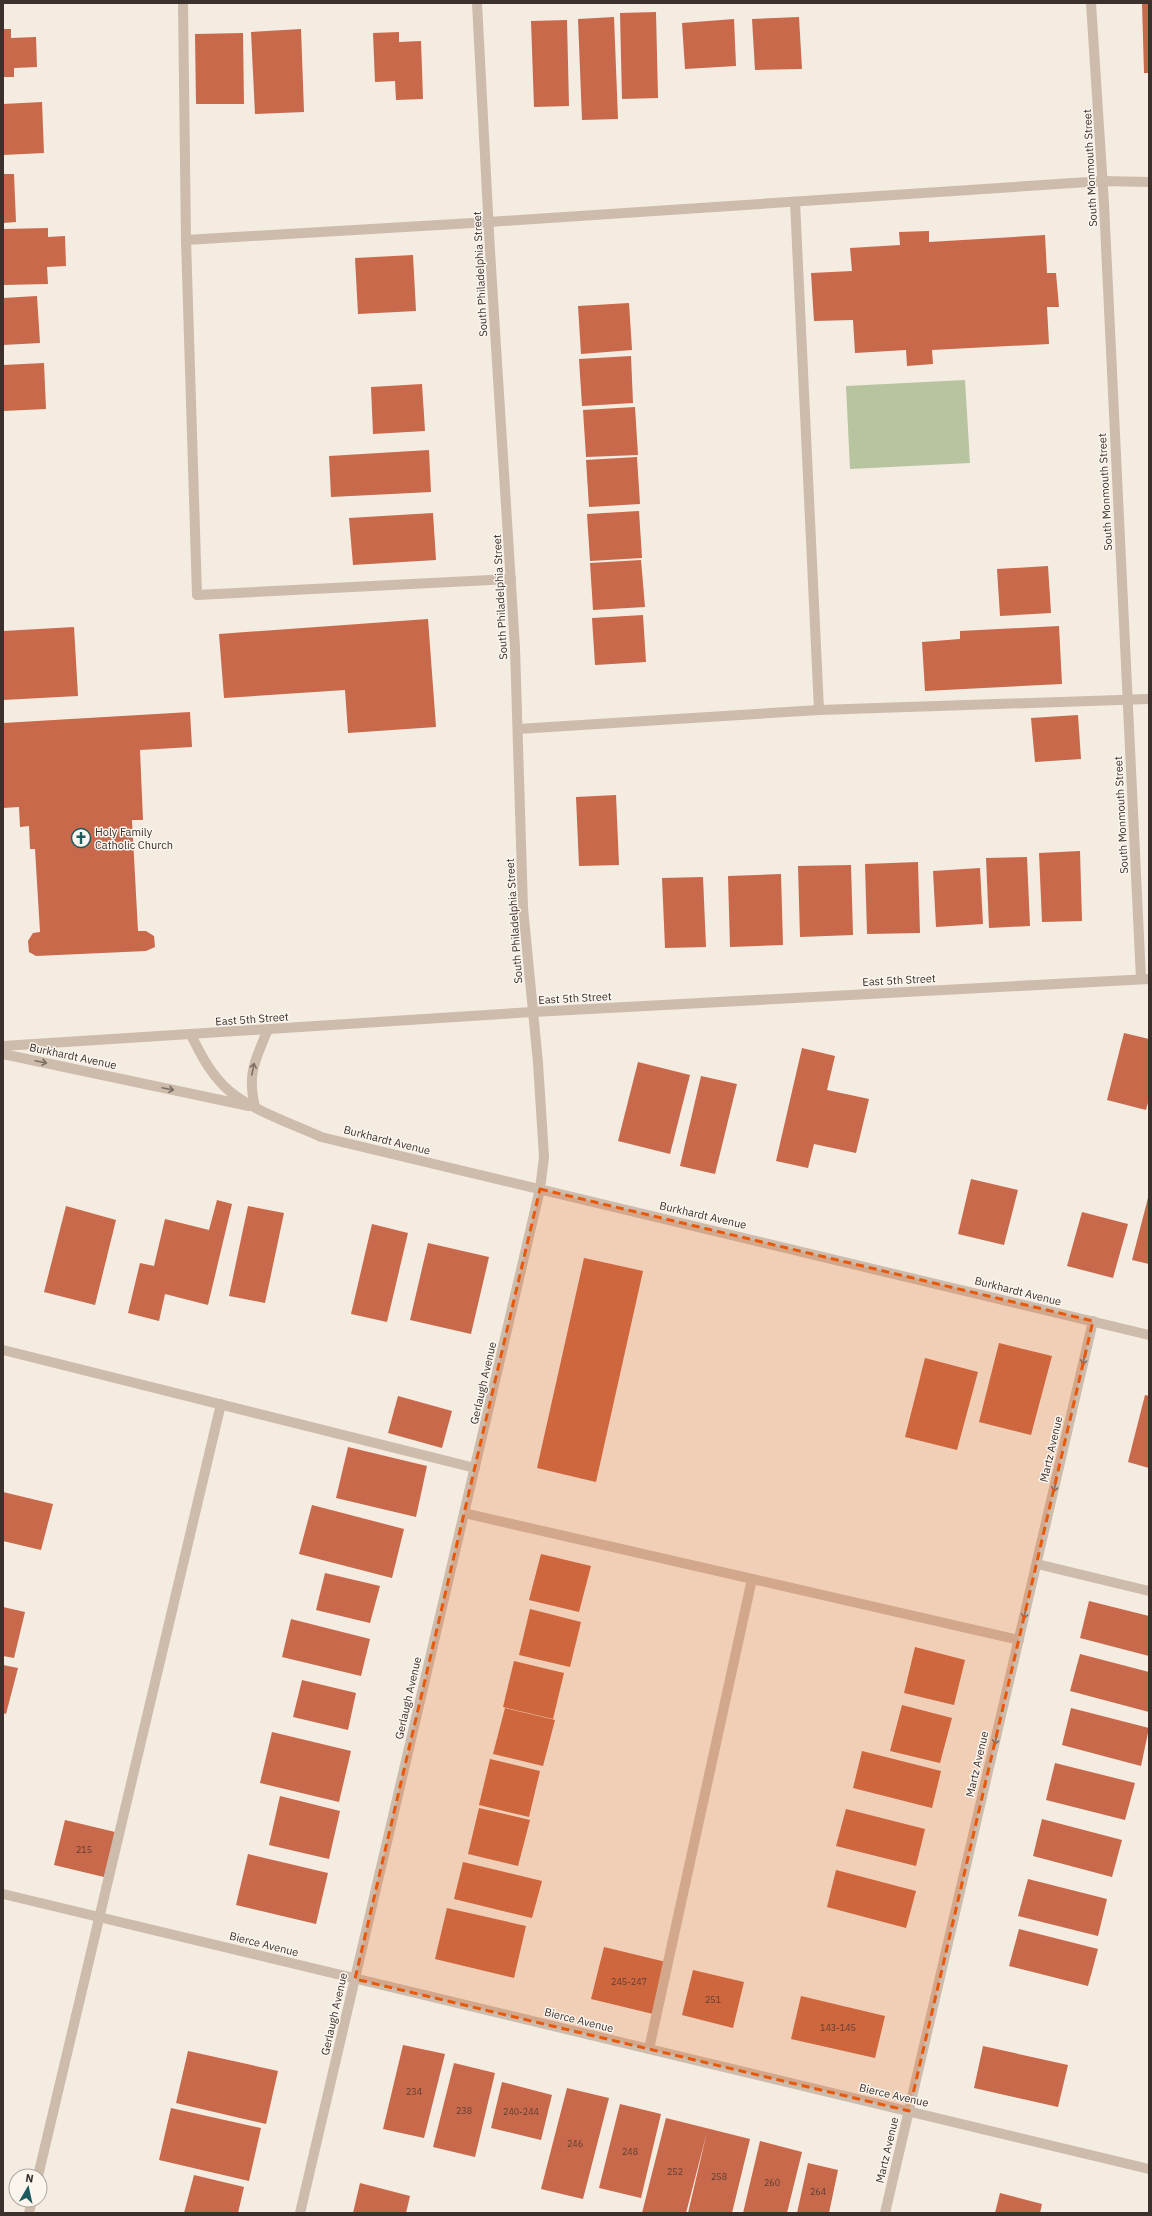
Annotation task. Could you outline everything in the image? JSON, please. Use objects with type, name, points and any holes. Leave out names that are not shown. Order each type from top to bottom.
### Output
[{"type":"street","points":[[184,3],[186,240],[197,595],[511,579]]},
{"type":"street","name":"South Philadelphia Street","points":[[477,3],[511,579],[518,729],[523,908],[533,1012],[544,1157],[540,1189]]},
{"type":"street","name":"South Monmouth Street","points":[[1091,3],[1103,181],[1127,700],[1145,979]]},
{"type":"street","points":[[186,240],[489,222],[1103,181],[1149,182]]},
{"type":"street","points":[[795,202],[819,710]]},
{"type":"street","points":[[518,729],[819,710],[1149,699]]},
{"type":"street","name":"East 5th Street","points":[[3,1046],[533,1012],[1145,979]]},
{"type":"street","points":[[255,1107],[250,1086],[254,1063],[268,1029]]},
{"type":"street","name":"Burkhardt Avenue","points":[[191,1035],[206,1064],[225,1087],[255,1107],[321,1137],[1149,1335]]},
{"type":"street","name":"Burkhardt Avenue","points":[[3,1054],[255,1107]]},
{"type":"street","name":"Gerlaugh Avenue","points":[[300,2213],[540,1189]]},
{"type":"street","name":"Martz Avenue","points":[[885,2213],[1093,1321]]},
{"type":"street","points":[[3,1350],[475,1468]]},
{"type":"street","points":[[40,2168],[221,1404]]},
{"type":"street","points":[[464,1514],[1019,1640]]},
{"type":"street","points":[[1037,1564],[1149,1591]]},
{"type":"street","points":[[649,2049],[752,1580]]},
{"type":"street","name":"Bierce Avenue","points":[[3,1894],[1149,2168]]},
{"type":"highlighted area","points":[[540,1189],[1093,1321],[909,2111],[355,1979]]},
{"type":"green space","points":[[965,380],[970,463],[850,469],[846,386]]},
{"type":"building","points":[[1142,3],[1149,3],[1149,73],[1144,73]]},
{"type":"building","points":[[656,12],[658,98],[622,99],[620,13]]},
{"type":"building","points":[[614,17],[618,119],[582,120],[578,19]]},
{"type":"building","points":[[799,17],[802,69],[755,70],[752,19]]},
{"type":"building","points":[[734,19],[736,66],[685,69],[682,23]]},
{"type":"building","points":[[567,20],[569,106],[534,107],[531,21]]},
{"type":"building","points":[[3,29],[11,29],[11,38],[36,37],[37,67],[14,68],[14,77],[3,77]]},
{"type":"building","points":[[301,29],[304,112],[255,114],[251,32]]},
{"type":"building","points":[[399,32],[399,42],[421,41],[423,99],[396,100],[395,81],[375,82],[373,33]]},
{"type":"building","points":[[243,33],[244,104],[196,104],[195,34]]},
{"type":"building","points":[[42,102],[44,153],[3,155],[3,104]]},
{"type":"building","points":[[3,174],[14,174],[16,222],[3,223]]},
{"type":"building","points":[[48,228],[48,237],[65,236],[66,266],[47,267],[48,284],[3,285],[3,229]]},
{"type":"building","points":[[929,231],[929,242],[1045,235],[1047,273],[1056,273],[1059,307],[1047,307],[1049,344],[932,350],[933,364],[907,366],[906,350],[855,353],[853,320],[814,321],[811,273],[852,271],[850,248],[900,245],[899,232]]},
{"type":"building","points":[[413,255],[416,311],[358,314],[355,258]]},
{"type":"building","points":[[37,296],[40,343],[3,345],[3,298]]},
{"type":"building","points":[[629,303],[632,350],[581,354],[578,306]]},
{"type":"building","points":[[631,356],[633,403],[582,406],[579,359]]},
{"type":"building","points":[[44,363],[46,409],[3,411],[3,365]]},
{"type":"building","points":[[422,384],[425,431],[373,434],[371,387]]},
{"type":"building","points":[[635,407],[638,455],[586,457],[583,410]]},
{"type":"building","points":[[429,450],[431,492],[331,497],[329,456]]},
{"type":"building","points":[[637,457],[640,504],[589,507],[586,460]]},
{"type":"building","points":[[639,511],[642,558],[590,561],[587,514]]},
{"type":"building","points":[[433,513],[436,560],[353,565],[349,518]]},
{"type":"building","points":[[641,560],[645,607],[593,610],[590,563]]},
{"type":"building","points":[[1048,566],[1051,613],[1000,616],[997,569]]},
{"type":"building","points":[[643,615],[646,662],[595,665],[592,618]]},
{"type":"building","points":[[428,619],[436,727],[348,733],[345,690],[224,698],[219,634]]},
{"type":"building","points":[[1059,626],[1062,684],[925,691],[922,642],[960,639],[960,631]]},
{"type":"building","points":[[74,627],[78,696],[3,700],[3,631]]},
{"type":"building","name":"Holy Family Catholic Church","points":[[190,712],[192,747],[140,750],[143,820],[132,820],[138,931],[146,931],[154,936],[155,947],[146,951],[36,956],[29,952],[28,941],[33,933],[40,932],[35,849],[30,849],[29,826],[20,827],[19,807],[3,808],[3,723]]},
{"type":"building","points":[[1078,715],[1081,759],[1035,762],[1031,718]]},
{"type":"building","points":[[616,795],[619,865],[579,866],[576,797]]},
{"type":"building","points":[[1080,851],[1082,921],[1042,922],[1039,853]]},
{"type":"building","points":[[1027,857],[1030,926],[989,928],[986,858]]},
{"type":"building","points":[[918,862],[920,933],[867,934],[865,864]]},
{"type":"building","points":[[851,865],[853,935],[800,937],[798,866]]},
{"type":"building","points":[[980,868],[983,924],[936,927],[933,871]]},
{"type":"building","points":[[781,874],[783,945],[730,947],[728,876]]},
{"type":"building","points":[[703,877],[706,947],[665,948],[662,878]]},
{"type":"building","points":[[1124,1033],[1149,1039],[1149,1099],[1146,1110],[1107,1100]]},
{"type":"building","points":[[802,1048],[835,1056],[827,1090],[869,1099],[856,1153],[814,1144],[808,1168],[776,1161]]},
{"type":"building","points":[[638,1062],[690,1075],[670,1154],[618,1141]]},
{"type":"building","points":[[701,1076],[737,1084],[715,1174],[680,1166]]},
{"type":"building","points":[[971,1179],[1018,1190],[1004,1245],[958,1234]]},
{"type":"building","points":[[1149,1194],[1149,1264],[1132,1260]]},
{"type":"building","points":[[217,1200],[232,1204],[208,1305],[165,1294],[159,1321],[128,1313],[140,1263],[154,1266],[165,1219],[209,1230]]},
{"type":"building","points":[[66,1206],[116,1220],[95,1305],[44,1292]]},
{"type":"building","points":[[248,1206],[284,1213],[265,1303],[229,1296]]},
{"type":"building","points":[[1082,1212],[1128,1224],[1113,1278],[1067,1266]]},
{"type":"building","points":[[372,1224],[408,1233],[387,1322],[351,1314]]},
{"type":"building","points":[[428,1243],[489,1257],[471,1334],[410,1320]]},
{"type":"building","points":[[584,1258],[643,1271],[596,1482],[537,1468]]},
{"type":"building","points":[[999,1343],[1052,1356],[1031,1435],[979,1422]]},
{"type":"building","points":[[925,1358],[978,1372],[957,1450],[905,1437]]},
{"type":"building","points":[[1145,1395],[1149,1396],[1149,1468],[1128,1462]]},
{"type":"building","points":[[398,1396],[452,1411],[442,1448],[388,1433]]},
{"type":"building","points":[[348,1447],[427,1466],[416,1517],[336,1498]]},
{"type":"building","points":[[3,1492],[53,1504],[41,1550],[3,1541]]},
{"type":"building","points":[[312,1505],[404,1529],[392,1578],[299,1554]]},
{"type":"building","points":[[541,1554],[591,1566],[579,1612],[529,1600]]},
{"type":"building","points":[[325,1573],[380,1586],[370,1623],[316,1610]]},
{"type":"building","points":[[1089,1601],[1149,1616],[1149,1656],[1080,1638]]},
{"type":"building","points":[[3,1607],[25,1612],[14,1658],[3,1656]]},
{"type":"building","points":[[530,1609],[581,1622],[570,1667],[519,1655]]},
{"type":"building","points":[[291,1619],[370,1639],[361,1676],[282,1657]]},
{"type":"building","points":[[915,1647],[965,1660],[954,1705],[904,1693]]},
{"type":"building","points":[[1080,1654],[1149,1672],[1149,1712],[1070,1691]]},
{"type":"building","points":[[514,1661],[564,1673],[553,1719],[503,1707]]},
{"type":"building","points":[[3,1665],[18,1668],[6,1714],[3,1713]]},
{"type":"building","points":[[302,1680],[356,1693],[348,1730],[293,1717]]},
{"type":"building","points":[[902,1705],[952,1718],[940,1763],[890,1751]]},
{"type":"building","points":[[505,1708],[555,1720],[543,1766],[493,1754]]},
{"type":"building","points":[[1071,1708],[1149,1728],[1141,1766],[1062,1745]]},
{"type":"building","points":[[272,1732],[351,1751],[339,1802],[260,1783]]},
{"type":"building","points":[[862,1751],[941,1771],[932,1808],[853,1788]]},
{"type":"building","points":[[490,1759],[540,1771],[529,1817],[479,1805]]},
{"type":"building","points":[[1055,1763],[1135,1783],[1125,1820],[1046,1800]]},
{"type":"building","points":[[280,1796],[340,1811],[329,1859],[269,1845]]},
{"type":"building","points":[[479,1808],[530,1820],[518,1866],[468,1854]]},
{"type":"building","points":[[846,1809],[925,1829],[916,1866],[836,1846]]},
{"type":"building","points":[[1042,1819],[1122,1840],[1112,1877],[1033,1856]]},
{"type":"building","points":[[65,1820],[115,1832],[104,1877],[54,1865]]},
{"type":"building","points":[[248,1854],[328,1873],[316,1924],[236,1905]]},
{"type":"building","points":[[463,1862],[542,1881],[532,1918],[454,1899]]},
{"type":"building","points":[[836,1870],[916,1891],[906,1928],[827,1907]]},
{"type":"building","points":[[1028,1879],[1107,1899],[1098,1936],[1018,1916]]},
{"type":"building","points":[[447,1908],[526,1926],[514,1978],[435,1959]]},
{"type":"building","points":[[1019,1929],[1098,1949],[1088,1986],[1009,1966]]},
{"type":"building","points":[[604,1947],[666,1962],[653,2014],[591,1999]]},
{"type":"building","points":[[693,1970],[744,1982],[733,2028],[682,2015]]},
{"type":"building","points":[[801,1996],[885,2016],[875,2058],[791,2039]]},
{"type":"building","points":[[403,2045],[445,2054],[424,2138],[383,2129]]},
{"type":"building","points":[[983,2046],[1068,2065],[1058,2107],[974,2088]]},
{"type":"building","points":[[188,2051],[278,2071],[266,2124],[176,2103]]},
{"type":"building","points":[[454,2063],[495,2073],[475,2157],[433,2147]]},
{"type":"building","points":[[502,2082],[552,2095],[541,2140],[491,2128]]},
{"type":"building","points":[[567,2088],[609,2098],[583,2199],[541,2189]]},
{"type":"building","points":[[620,2104],[661,2114],[641,2198],[599,2188]]},
{"type":"building","points":[[171,2108],[261,2128],[249,2181],[159,2160]]},
{"type":"building","points":[[666,2118],[750,2139],[732,2213],[688,2213],[707,2132],[686,2213],[642,2213]]},
{"type":"building","points":[[760,2141],[802,2152],[787,2213],[743,2213]]},
{"type":"building","points":[[808,2163],[838,2170],[829,2213],[797,2213]]},
{"type":"building","points":[[194,2175],[244,2187],[238,2213],[184,2213]]},
{"type":"building","points":[[360,2183],[410,2196],[406,2213],[353,2213]]},
{"type":"building","points":[[1000,2193],[1042,2204],[1040,2213],[995,2213]]},
{"type":"place","name":"Holy Family Catholic Church","points":[[81,838]]}]
